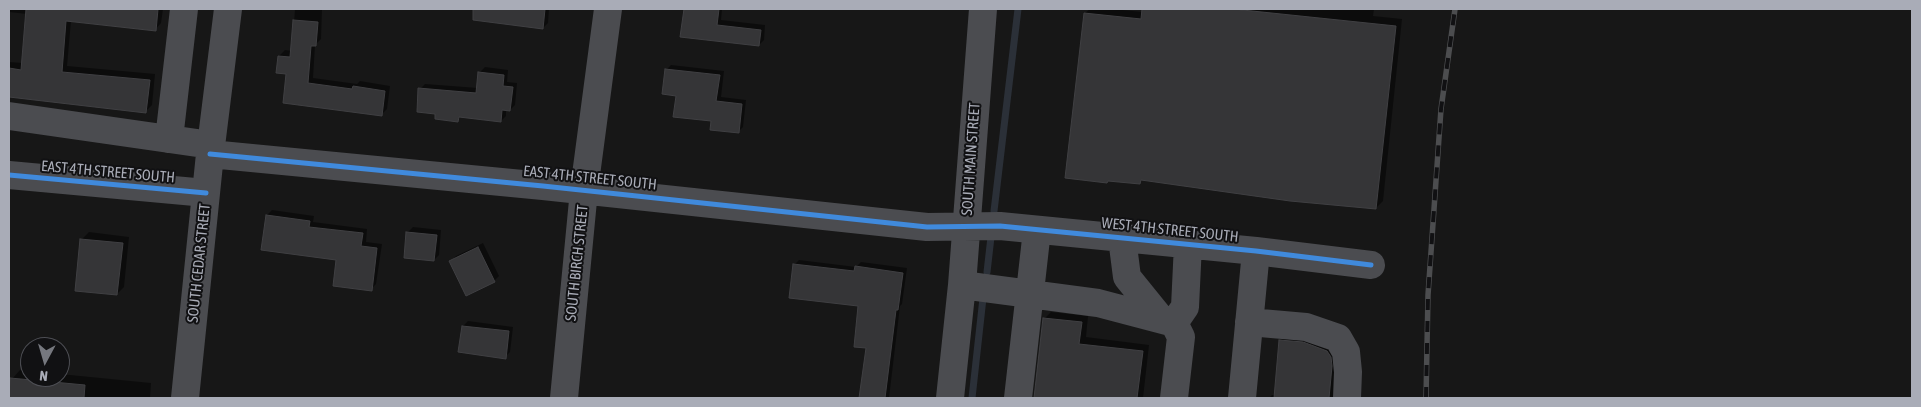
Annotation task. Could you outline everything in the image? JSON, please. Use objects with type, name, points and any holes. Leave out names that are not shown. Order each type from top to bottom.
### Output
[{"type":"street","points":[[169,139],[184,9]]},
{"type":"street","name":"SOUTH CEDAR STREET","points":[[185,398],[206,193],[228,9]]},
{"type":"street","name":"SOUTH BIRCH STREET","points":[[564,398],[584,190],[608,9]]},
{"type":"street","name":"SOUTH MAIN STREET","points":[[950,398],[962,285],[983,9]]},
{"type":"street","name":"EAST 4TH STREET SOUTH","points":[[9,116],[169,139],[211,150],[927,227],[967,226]]},
{"type":"street","name":"EAST 4TH STREET SOUTH","points":[[9,175],[206,193]]},
{"type":"street","name":"WEST 4TH STREET SOUTH","points":[[967,226],[1000,226],[1188,244],[1371,266]]},
{"type":"street","points":[[1018,398],[1037,230]]},
{"type":"street","points":[[1122,238],[1126,277],[1181,337],[1174,398]]},
{"type":"street","points":[[1168,321],[1184,307],[1188,244]]},
{"type":"street","points":[[1242,398],[1256,251]]},
{"type":"street","points":[[962,285],[1098,303],[1168,321]]},
{"type":"street","points":[[1249,322],[1306,327],[1338,338],[1346,352],[1348,372],[1347,398]]},
{"type":"building","points":[[26,9],[158,9],[156,31],[66,21],[62,72],[150,80],[146,113],[9,97],[9,68],[21,70]]},
{"type":"building","points":[[473,9],[545,9],[543,29],[473,20]]},
{"type":"building","points":[[684,9],[719,9],[717,25],[761,30],[759,46],[680,37]]},
{"type":"building","points":[[1142,9],[1233,9],[1396,26],[1376,209],[1290,201],[1141,180],[1140,184],[1108,181],[1107,183],[1065,178],[1084,13],[1141,19]]},
{"type":"building","points":[[293,20],[318,22],[316,46],[311,46],[308,83],[352,89],[353,86],[385,91],[382,116],[283,103],[286,74],[276,73],[278,56],[290,57]]},
{"type":"building","points":[[665,69],[720,75],[716,101],[742,104],[739,133],[710,130],[711,121],[673,117],[676,96],[662,94]]},
{"type":"building","points":[[478,72],[504,75],[503,86],[513,87],[510,111],[502,110],[501,122],[459,117],[458,122],[435,119],[435,114],[417,112],[418,88],[476,93]]},
{"type":"building","points":[[266,215],[310,221],[309,227],[363,233],[361,246],[377,248],[372,291],[333,286],[336,260],[261,250]]},
{"type":"building","points":[[406,232],[437,235],[434,261],[404,258]]},
{"type":"building","points":[[80,239],[123,243],[117,295],[75,291]]},
{"type":"building","points":[[478,247],[495,282],[466,296],[449,261]]},
{"type":"building","points":[[793,264],[854,271],[855,266],[903,273],[898,310],[896,310],[885,398],[859,398],[866,348],[854,347],[858,306],[789,298]]},
{"type":"building","points":[[1043,318],[1082,322],[1079,344],[1143,351],[1137,398],[1034,398]]},
{"type":"building","points":[[462,326],[509,331],[506,359],[458,352]]},
{"type":"building","points":[[1279,340],[1303,342],[1327,351],[1331,357],[1332,366],[1329,398],[1274,398]]},
{"type":"building","points":[[10,378],[20,379],[20,387],[70,387],[70,384],[85,385],[84,398],[9,398]]},
{"type":"waterway","points":[[994,211],[1018,9]]},
{"type":"waterway","points":[[987,272],[991,237]]},
{"type":"waterway","points":[[972,398],[983,298]]},
{"type":"railway","points":[[1426,398],[1428,295],[1441,109],[1455,9]]},
{"type":"cycle path","points":[[210,154],[543,186],[927,227],[1000,226],[1256,251],[1371,265]]},
{"type":"cycle path","points":[[9,175],[206,193]]}]
